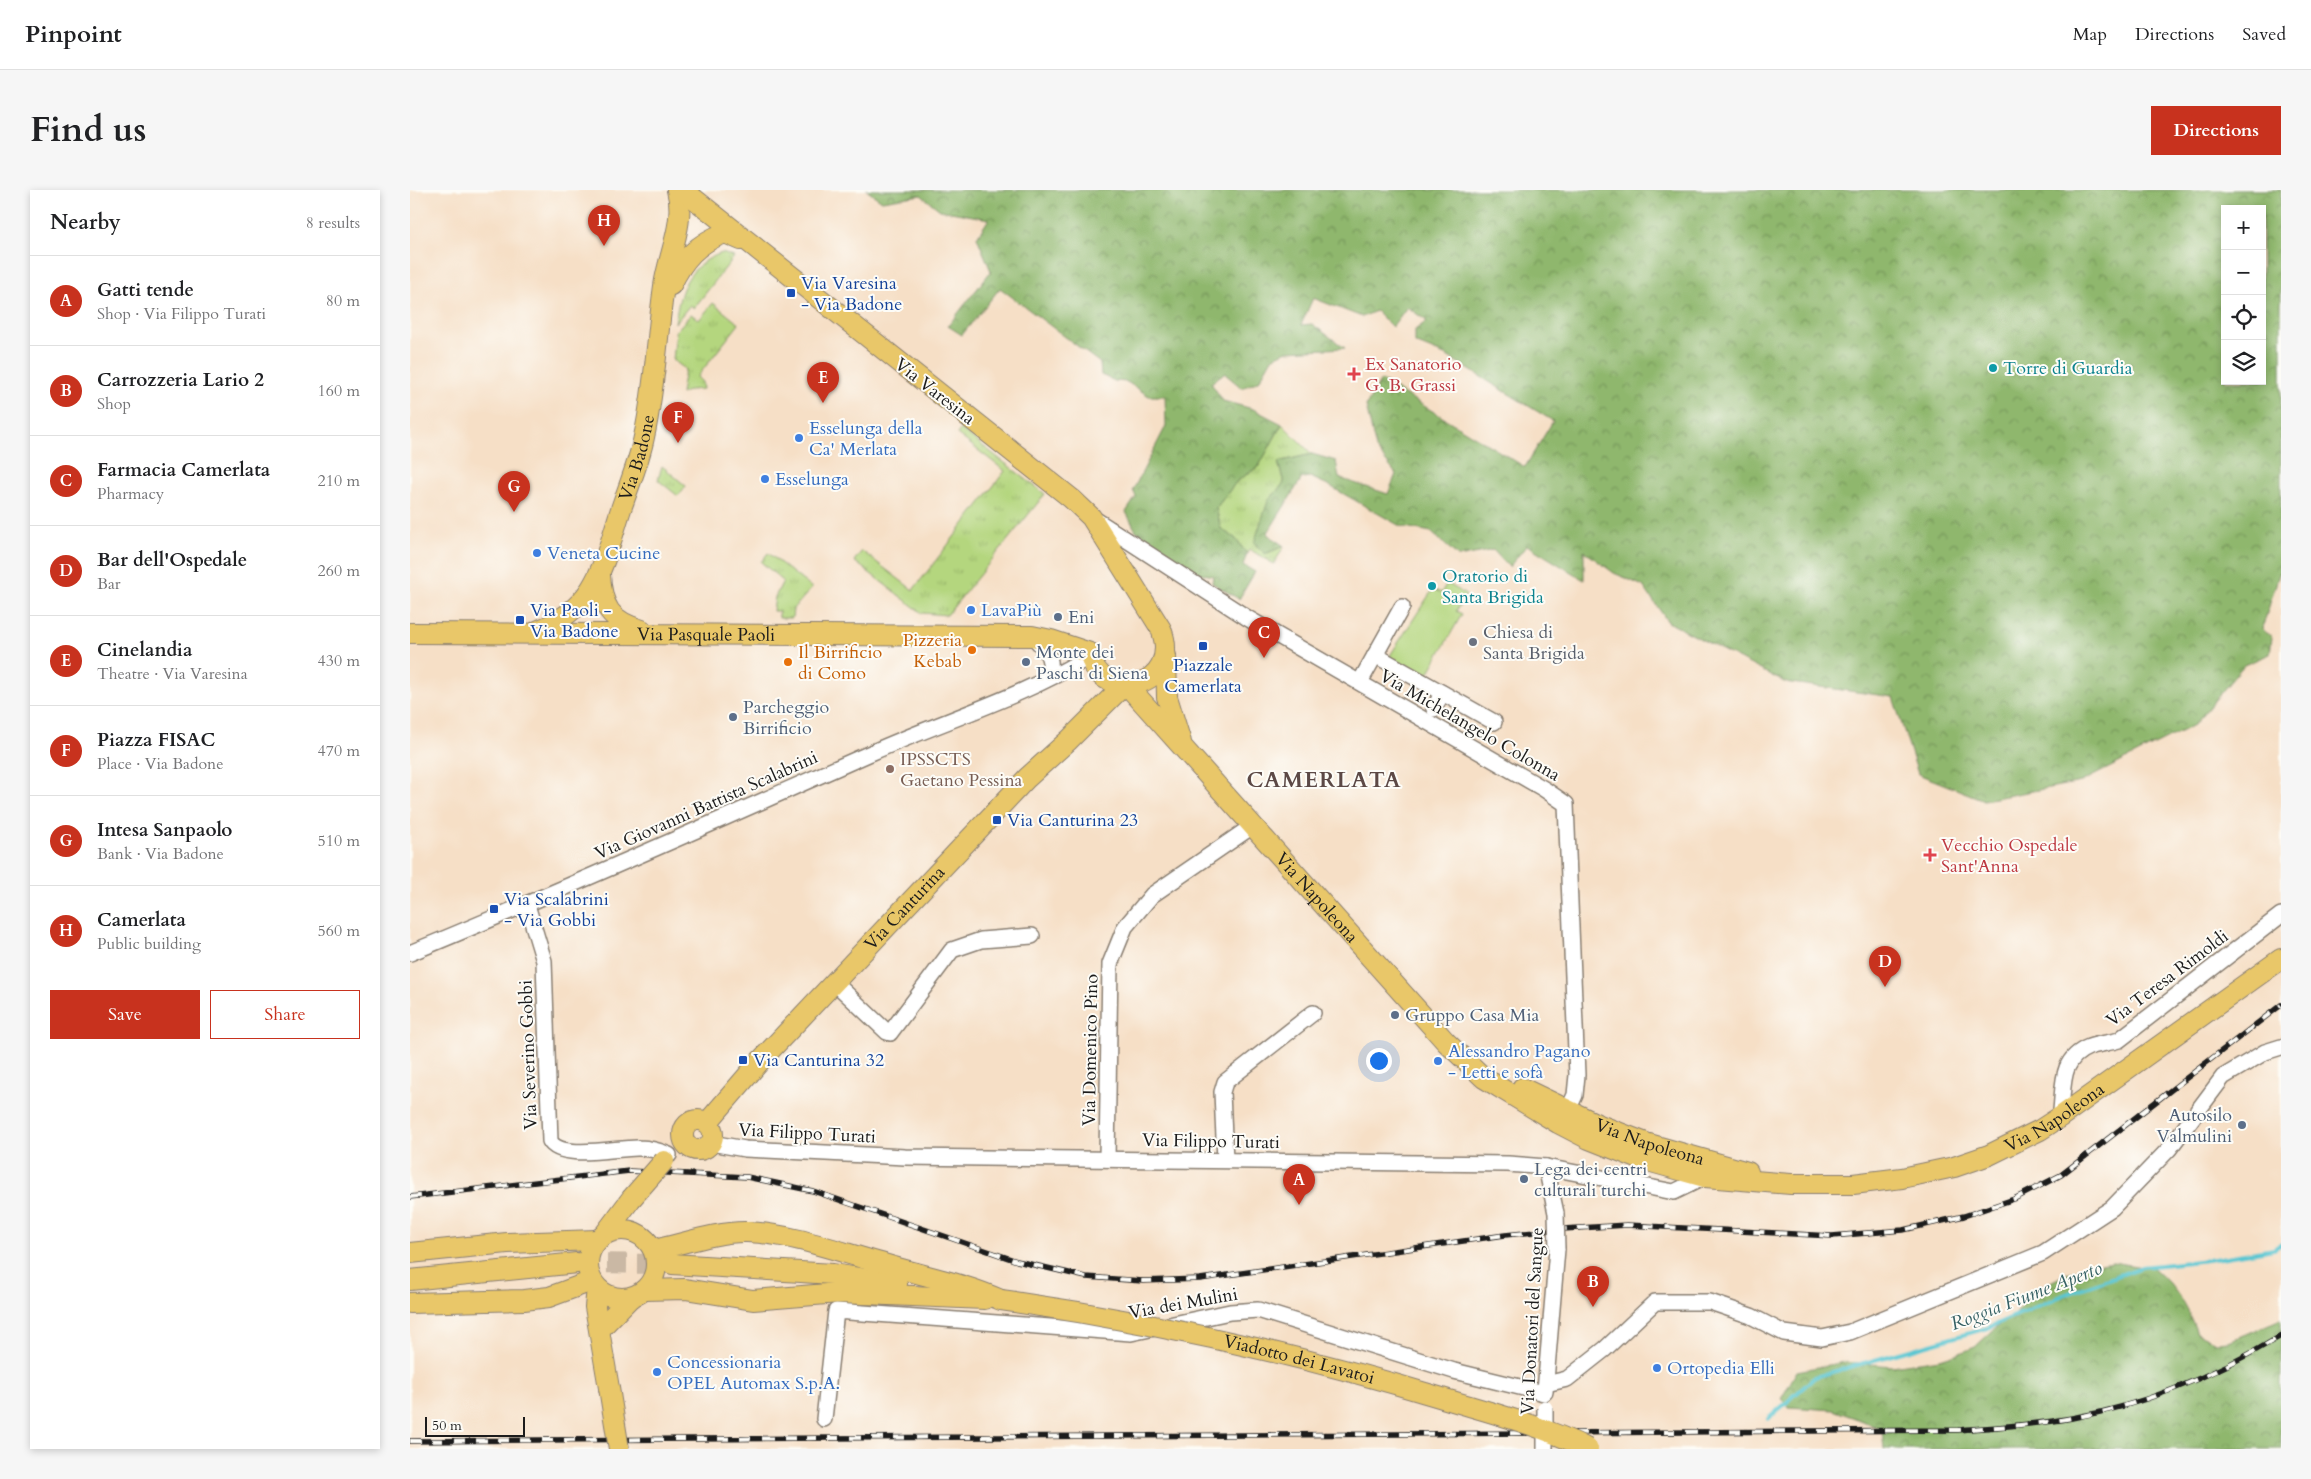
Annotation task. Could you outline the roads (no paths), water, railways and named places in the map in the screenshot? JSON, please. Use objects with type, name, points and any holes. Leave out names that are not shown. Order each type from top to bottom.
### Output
[{"type":"main road","name":"Via Badone","points":[[528,634],[559,621],[571,612],[582,601],[600,575],[644,437],[664,286],[680,211],[677,190]]},
{"type":"main road","name":"Via Varesina","points":[[683,190],[749,245],[1064,493],[1091,517],[1156,620],[1165,638],[1166,649]]},
{"type":"main road","name":"Via Badone","points":[[662,308],[679,268],[700,245],[724,233],[749,245]]},
{"type":"main road","name":"Via Badone","points":[[600,575],[601,591],[606,607],[615,618],[626,625],[663,635]]},
{"type":"main road","name":"Via Pasquale Paoli","points":[[410,634],[1032,636],[1051,640],[1090,654]]},
{"type":"main road","points":[[1090,654],[1097,670],[1117,687],[1148,680],[1157,672],[1164,661],[1166,649]]},
{"type":"main road","name":"Via Napoleona","points":[[1166,649],[1167,697],[1187,755]]},
{"type":"main road","name":"Via Napoleona","points":[[1117,687],[1187,755],[1446,1042],[1484,1078],[1589,1140],[1645,1161],[1705,1177],[1724,1171],[1790,1184],[1853,1184],[1902,1178],[1954,1167],[1989,1155],[2060,1118],[2281,959]]},
{"type":"main road","name":"Via Canturina","points":[[707,1123],[732,1092],[834,982],[1027,778],[1069,740],[1117,687]]},
{"type":"main road","name":"Via Napoleona","points":[[1446,1042],[1515,1084],[1568,1110],[1646,1143],[1790,1184]]},
{"type":"main road","name":"Via Napoleona","points":[[1534,1108],[1568,1110]]},
{"type":"main road","points":[[697,1120],[707,1123],[713,1131],[711,1143],[705,1149],[697,1151],[690,1148],[684,1142],[683,1134],[689,1123],[697,1120]]},
{"type":"main road","points":[[619,1449],[600,1329],[594,1307],[594,1284],[588,1270],[588,1259],[601,1237],[631,1199],[667,1158],[684,1142]]},
{"type":"main road","points":[[631,1199],[631,1214],[639,1234]]},
{"type":"main road","points":[[410,1253],[601,1237],[621,1230],[639,1234],[648,1241],[654,1250],[657,1261],[656,1271],[638,1294],[600,1329]]},
{"type":"main road","points":[[654,1250],[746,1232],[791,1237],[906,1271],[970,1286],[1001,1300]]},
{"type":"main road","points":[[410,1280],[577,1263]]},
{"type":"main road","points":[[672,1264],[833,1274],[1001,1300]]},
{"type":"main road","points":[[594,1284],[611,1297],[685,1289],[753,1300],[839,1293],[1001,1300]]},
{"type":"main road","points":[[410,1303],[524,1300],[549,1297],[594,1284]]},
{"type":"main road","name":"Viadotto dei Lavatoi","points":[[1001,1300],[1161,1325],[1302,1358],[1520,1422],[1588,1449]]},
{"type":"street","name":"Via Michelangelo Colonna","points":[[1091,517],[1249,619],[1544,789],[1566,804],[1577,1075],[1575,1095],[1568,1110]]},
{"type":"street","points":[[1360,682],[1402,607]]},
{"type":"street","points":[[1032,636],[1044,648],[1050,659],[1050,670],[1044,680]]},
{"type":"street","points":[[1044,680],[1090,654]]},
{"type":"street","points":[[1375,655],[1494,722]]},
{"type":"street","name":"Via Giovanni Battista Scalabrini","points":[[410,953],[527,905],[879,749],[1044,680]]},
{"type":"street","points":[[1434,709],[1442,693]]},
{"type":"street","name":"Via Domenico Pino","points":[[1106,1159],[1110,964],[1125,927],[1152,894],[1251,827]]},
{"type":"street","name":"Via Severino Gobbi","points":[[527,905],[544,961],[550,1141],[552,1146],[563,1151],[630,1148],[652,1150],[667,1158]]},
{"type":"street","name":"Via Teresa Rimoldi","points":[[2060,1118],[2064,1074],[2074,1056],[2092,1046],[2119,1040],[2281,915]]},
{"type":"street","points":[[834,982],[887,1032],[890,1032],[952,950],[980,940],[1032,936]]},
{"type":"street","points":[[1225,1160],[1222,1092],[1225,1082],[1313,1013]]},
{"type":"street","points":[[1545,1389],[1567,1379],[1604,1349],[1655,1302],[1710,1302],[1751,1316],[1784,1333],[1822,1338],[1850,1332],[2042,1252],[2112,1208],[2169,1149],[2223,1077],[2265,1052],[2281,1047]]},
{"type":"street","name":"Via Filippo Turati","points":[[711,1143],[744,1149],[841,1155],[1508,1164],[1546,1167],[1674,1192],[1705,1177]]},
{"type":"street","name":"Via Donatori del Sangue","points":[[1545,1449],[1545,1389],[1558,1249],[1556,1213],[1546,1167]]},
{"type":"street","name":"Via dei Mulini","points":[[824,1419],[836,1311],[1131,1333],[1230,1312],[1258,1310],[1454,1371],[1545,1389]]},
{"type":"waterway","name":"Roggia Fiume Aperto","points":[[1768,1419],[1815,1377],[1987,1328],[2066,1294],[2142,1267],[2208,1260],[2274,1249],[2281,1244]]},
{"type":"tunnel","points":[[577,1263],[672,1264]]},
{"type":"railway","points":[[410,1197],[629,1171],[747,1177],[813,1191],[1017,1261],[1086,1277],[1143,1281],[1200,1279],[1505,1235],[1563,1229],[1627,1225],[1832,1236],[1903,1230],[1964,1216],[2014,1199],[2061,1175],[2281,1005]]},
{"type":"railway","points":[[410,1441],[1958,1430],[2015,1426],[2058,1420],[2127,1405],[2206,1375],[2281,1336]]},
{"type":"place","name":"Camerlata","points":[[604,246]]},
{"type":"place","name":"Via Varesina - Via Badone","points":[[791,293]]},
{"type":"place","name":"Torre di Guardia","points":[[1993,368]]},
{"type":"place","name":"Ex Sanatorio G. B. Grassi","points":[[1354,374]]},
{"type":"place","name":"Cinelandia","points":[[823,403]]},
{"type":"place","name":"Esselunga della Ca' Merlata","points":[[799,438]]},
{"type":"place","name":"Piazza FISAC","points":[[678,443]]},
{"type":"place","name":"Esselunga","points":[[765,479]]},
{"type":"place","name":"Intesa Sanpaolo","points":[[514,512]]},
{"type":"place","name":"Veneta Cucine","points":[[537,553]]},
{"type":"place","name":"Oratorio di Santa Brigida","points":[[1432,586]]},
{"type":"place","name":"LavaPiù","points":[[971,610]]},
{"type":"place","name":"Eni","points":[[1058,617]]},
{"type":"place","name":"Via Paoli - Via Badone","points":[[520,620]]},
{"type":"place","name":"Chiesa di Santa Brigida","points":[[1473,642]]},
{"type":"place","name":"Piazzale Camerlata","points":[[1203,646]]},
{"type":"place","name":"Pizzeria Kebab","points":[[972,650]]},
{"type":"place","name":"Farmacia Camerlata","points":[[1264,658]]},
{"type":"place","name":"Il Birrificio di Como","points":[[788,662]]},
{"type":"place","name":"Monte dei Paschi di Siena","points":[[1026,662]]},
{"type":"place","name":"Parcheggio Birrificio","points":[[733,717]]},
{"type":"place","name":"IPSSCTS Gaetano Pessina","points":[[890,769]]},
{"type":"place","name":"Via Canturina 23","points":[[997,820]]},
{"type":"place","name":"Vecchio Ospedale Sant'Anna","points":[[1930,855]]},
{"type":"place","name":"Via Scalabrini - Via Gobbi","points":[[494,909]]},
{"type":"place","name":"Bar dell'Ospedale","points":[[1885,987]]},
{"type":"place","name":"Gruppo Casa Mia","points":[[1395,1015]]},
{"type":"place","name":"Via Canturina 32","points":[[743,1060]]},
{"type":"place","name":"Alessandro Pagano - Letti e sofà","points":[[1438,1061]]},
{"type":"place","name":"Autosilo Valmulini","points":[[2242,1125]]},
{"type":"place","name":"Lega dei centri culturali turchi","points":[[1524,1179]]},
{"type":"place","name":"Gatti tende","points":[[1299,1205]]},
{"type":"place","name":"Carrozzeria Lario 2","points":[[1593,1307]]},
{"type":"place","name":"Ortopedia Elli","points":[[1657,1368]]},
{"type":"place","name":"Concessionaria OPEL Automax S.p.A.","points":[[657,1372]]},
{"type":"district","name":"CAMERLATA","points":[[1324,779]]}]
